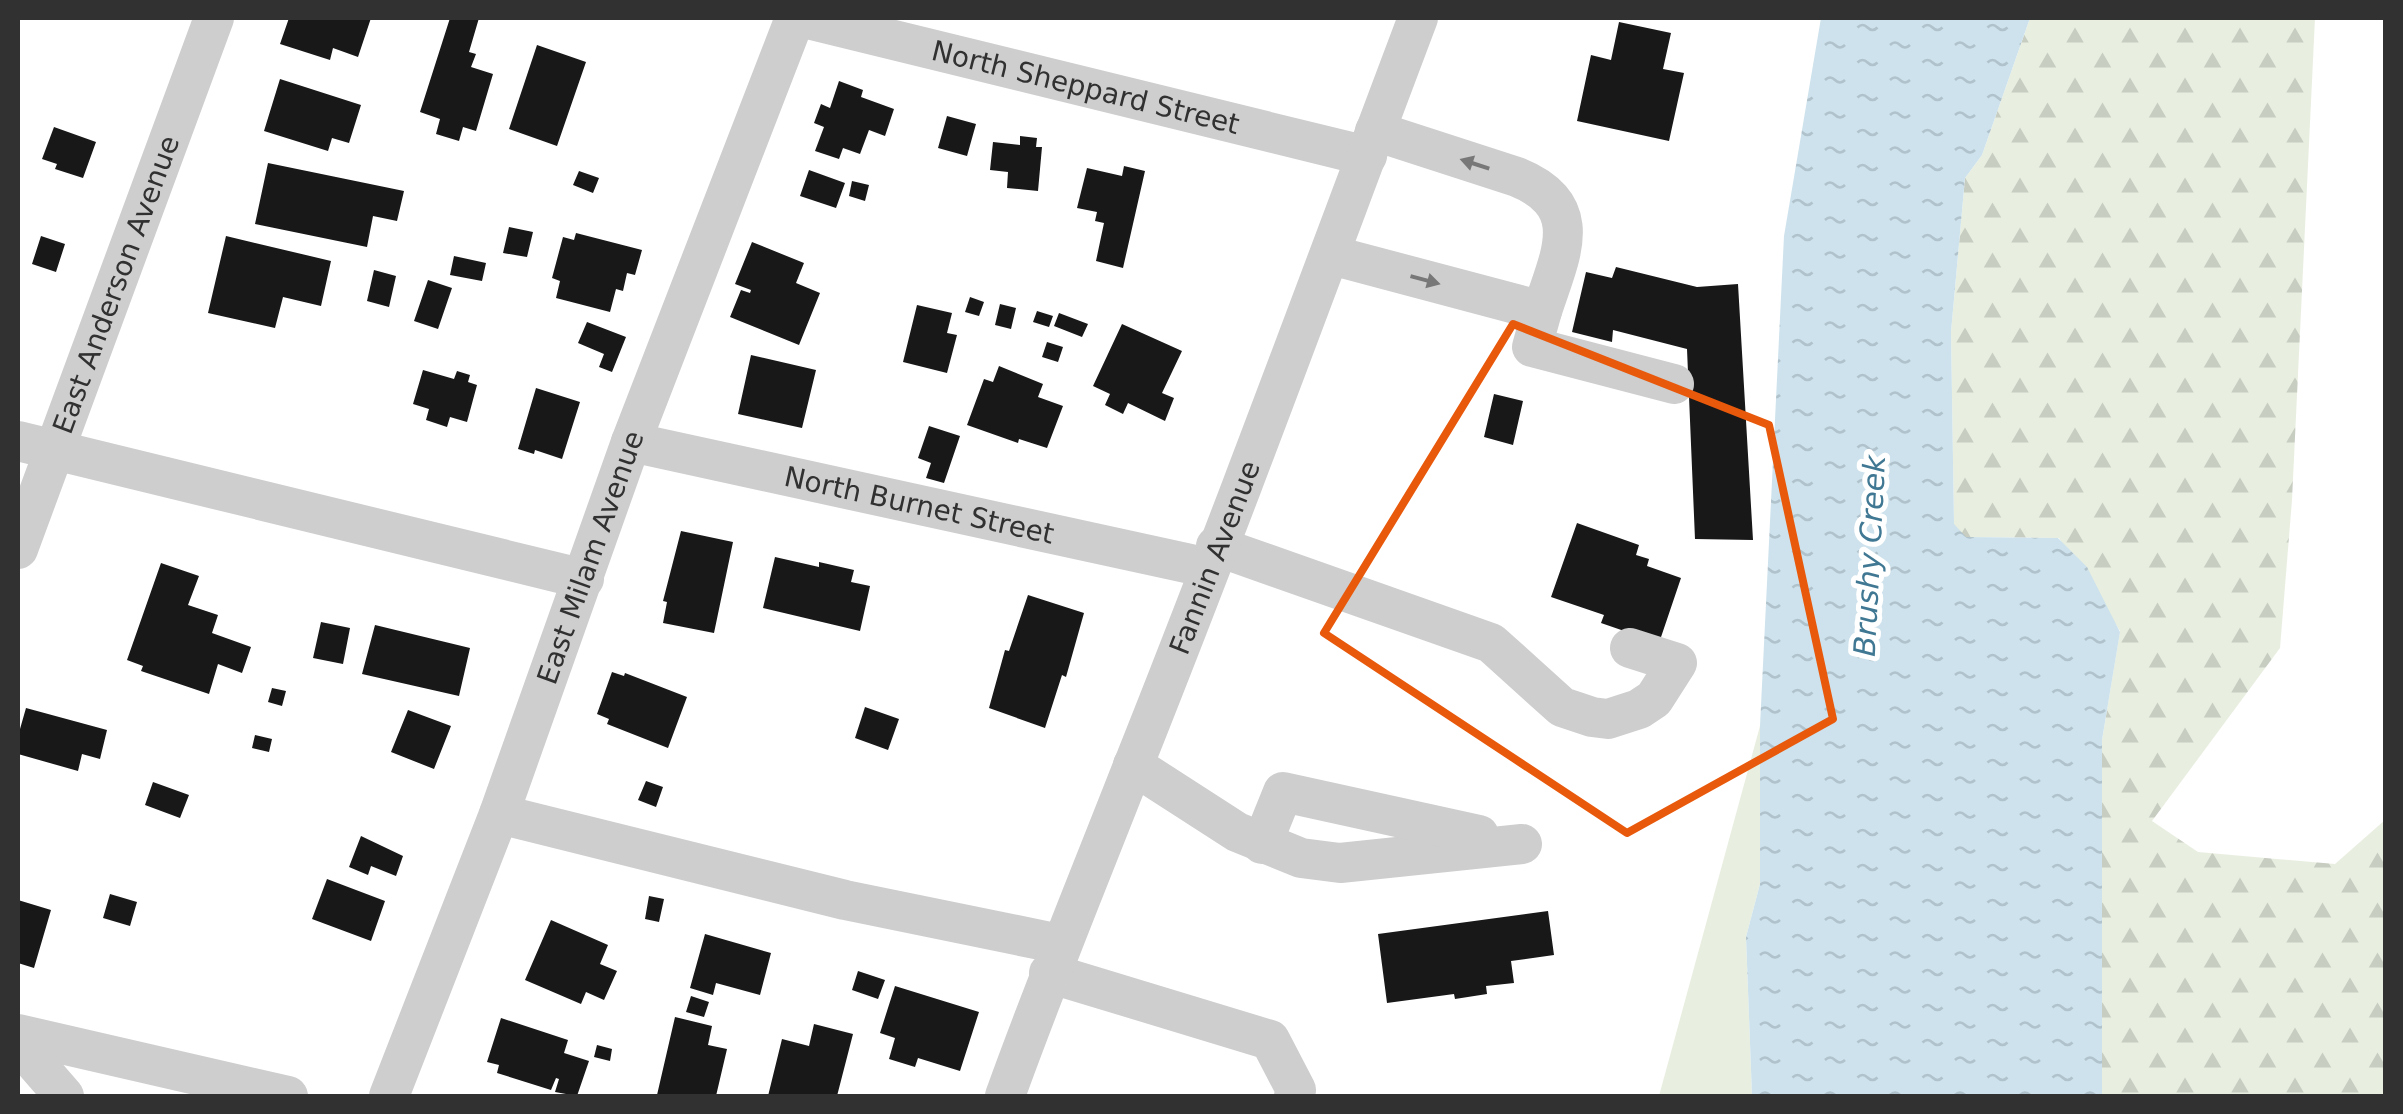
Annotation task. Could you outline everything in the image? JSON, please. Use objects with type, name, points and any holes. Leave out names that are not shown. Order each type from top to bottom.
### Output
[{"type":"street","name":"East Anderson Avenue","points":[[18,548],[36,446],[214,18]]},
{"type":"street","name":"East Milam Avenue","points":[[389,1096],[499,814],[631,442],[795,18]]},
{"type":"street","name":"North Sheppard Street","points":[[804,18],[1535,184],[1548,196],[1564,224],[1565,239],[1532,347],[1674,384]]},
{"type":"street","name":"Fannin Avenue","points":[[1005,1096],[1055,958],[1134,765],[1331,255],[1418,18]]},
{"type":"street","points":[[1331,255],[1542,310]]},
{"type":"street","name":"North Burnet Street","points":[[631,442],[1212,557],[1491,643],[1562,706],[1592,717],[1608,719],[1640,709],[1654,698],[1677,663],[1630,648]]},
{"type":"street","points":[[36,446],[584,579]]},
{"type":"street","points":[[1134,765],[1214,820],[1262,844],[1288,856],[1340,862],[1522,844],[1283,792],[1262,844]]},
{"type":"street","points":[[499,814],[844,900],[1055,958],[1270,1040],[1296,1090],[1294,1096]]},
{"type":"street","points":[[18,1034],[288,1096]]},
{"type":"street","points":[[18,1043],[64,1096]]},
{"type":"highlighted area","points":[[1513,324],[1769,425],[1833,719],[1627,833],[1324,633]]},
{"type":"green space","points":[[2030,18],[2315,18],[2292,500],[2280,648],[2152,821],[2198,852],[2335,864],[2385,820],[2385,1096],[2102,1096],[2102,740],[2120,631],[2059,538],[1965,537],[1954,525],[1951,332],[1965,178],[1982,155]]},
{"type":"green space","points":[[1760,726],[1760,884],[1746,937],[1752,1096],[1659,1096]]},
{"type":"water","name":"Brushy Creek","points":[[1821,18],[2030,18],[1982,155],[1965,178],[1951,332],[1954,524],[1966,537],[2058,538],[2087,567],[2120,632],[2102,740],[2102,1096],[1752,1096],[1746,937],[1760,884],[1760,726],[1784,236]]},
{"type":"building","points":[[289,18],[371,18],[358,57],[333,48],[330,60],[280,44]]},
{"type":"building","points":[[450,18],[479,18],[469,52],[476,54],[471,67],[493,74],[476,131],[463,127],[459,141],[436,134],[440,119],[420,112]]},
{"type":"building","points":[[1619,22],[1671,33],[1663,69],[1684,73],[1669,141],[1577,121],[1591,55],[1611,60]]},
{"type":"building","points":[[537,45],[586,62],[557,146],[509,129]]},
{"type":"building","points":[[280,79],[361,105],[349,143],[332,138],[328,151],[264,131]]},
{"type":"building","points":[[839,81],[863,90],[861,97],[894,109],[885,136],[869,130],[860,154],[843,148],[839,159],[815,151],[824,127],[814,123],[821,104],[830,108]]},
{"type":"building","points":[[947,116],[976,124],[967,156],[938,148]]},
{"type":"building","points":[[54,127],[96,142],[83,178],[55,169],[57,164],[42,159]]},
{"type":"building","points":[[1020,136],[1037,138],[1036,147],[1042,147],[1038,191],[1007,188],[1008,172],[990,170],[993,142],[1020,145]]},
{"type":"building","points":[[268,163],[404,191],[397,221],[373,216],[367,247],[255,224]]},
{"type":"building","points":[[1124,166],[1145,171],[1123,268],[1096,261],[1104,223],[1095,221],[1097,212],[1077,208],[1087,168],[1122,176]]},
{"type":"building","points":[[809,170],[845,183],[836,208],[800,196]]},
{"type":"building","points":[[579,171],[599,178],[593,193],[573,185]]},
{"type":"building","points":[[852,181],[869,185],[865,201],[849,196]]},
{"type":"building","points":[[509,227],[533,232],[527,257],[503,253]]},
{"type":"building","points":[[576,233],[642,250],[635,275],[627,273],[623,291],[616,289],[610,312],[556,298],[560,281],[552,278],[563,237],[574,240]]},
{"type":"building","points":[[41,236],[65,244],[56,272],[32,264]]},
{"type":"building","points":[[226,236],[331,261],[321,306],[283,297],[275,328],[208,313]]},
{"type":"building","points":[[752,242],[804,263],[796,283],[820,293],[799,345],[730,317],[741,290],[751,290],[735,284]]},
{"type":"building","points":[[454,256],[486,263],[482,281],[450,275]]},
{"type":"building","points":[[1616,267],[1697,287],[1738,284],[1753,540],[1695,539],[1687,349],[1613,330],[1612,342],[1572,332],[1586,272],[1612,278]]},
{"type":"building","points":[[374,270],[396,276],[389,307],[367,301]]},
{"type":"building","points":[[428,280],[452,288],[438,329],[414,321]]},
{"type":"building","points":[[970,297],[984,302],[979,316],[965,312]]},
{"type":"building","points":[[1000,304],[1016,308],[1011,329],[995,325]]},
{"type":"building","points":[[917,305],[952,313],[947,333],[957,335],[947,373],[903,362]]},
{"type":"building","points":[[1037,311],[1053,316],[1049,327],[1033,322]]},
{"type":"building","points":[[1059,313],[1088,324],[1082,337],[1054,326]]},
{"type":"building","points":[[587,322],[626,337],[612,372],[599,367],[604,354],[578,343]]},
{"type":"building","points":[[1122,324],[1182,351],[1162,393],[1174,398],[1165,421],[1128,403],[1123,414],[1105,405],[1110,394],[1093,386]]},
{"type":"building","points":[[1047,342],[1063,347],[1058,362],[1042,357]]},
{"type":"building","points":[[751,355],[816,370],[802,428],[738,414]]},
{"type":"building","points":[[999,366],[1043,384],[1038,397],[1063,406],[1047,448],[1019,439],[1018,443],[967,425],[984,379],[993,382]]},
{"type":"building","points":[[423,370],[454,379],[457,371],[470,375],[468,382],[477,385],[467,422],[450,417],[447,427],[426,420],[429,409],[413,404]]},
{"type":"building","points":[[536,388],[580,402],[562,459],[518,449]]},
{"type":"building","points":[[1494,394],[1523,401],[1513,445],[1484,437]]},
{"type":"building","points":[[929,426],[960,436],[944,483],[926,478],[931,463],[918,458]]},
{"type":"building","points":[[1577,523],[1639,545],[1636,555],[1649,559],[1647,566],[1681,578],[1659,643],[1601,623],[1604,615],[1551,597]]},
{"type":"building","points":[[681,531],[733,542],[714,633],[663,623],[667,602],[663,601]]},
{"type":"building","points":[[775,557],[854,570],[851,582],[870,586],[860,631],[763,608]]},
{"type":"building","points":[[161,563],[199,576],[188,605],[218,615],[212,633],[251,647],[242,673],[218,664],[209,694],[141,671],[143,666],[127,660]]},
{"type":"building","points":[[1028,595],[1084,613],[1066,677],[1062,675],[1045,728],[989,708],[1005,650],[1009,651]]},
{"type":"building","points":[[321,622],[350,628],[343,664],[313,658]]},
{"type":"building","points":[[375,625],[470,648],[459,696],[362,674]]},
{"type":"building","points":[[612,672],[624,676],[625,673],[687,697],[668,748],[607,724],[609,719],[597,714]]},
{"type":"building","points":[[272,688],[286,691],[282,706],[268,702]]},
{"type":"building","points":[[865,707],[899,719],[888,750],[855,738]]},
{"type":"building","points":[[26,708],[107,730],[100,759],[82,754],[78,771],[18,754],[18,736]]},
{"type":"building","points":[[408,710],[451,726],[434,769],[391,752]]},
{"type":"building","points":[[255,735],[272,739],[269,752],[252,748]]},
{"type":"building","points":[[646,781],[663,787],[656,807],[638,800]]},
{"type":"building","points":[[153,782],[189,795],[180,818],[145,805]]},
{"type":"building","points":[[361,836],[403,856],[396,876],[371,866],[368,875],[349,867]]},
{"type":"building","points":[[327,879],[385,901],[371,941],[312,919]]},
{"type":"building","points":[[110,894],[137,902],[130,926],[103,918]]},
{"type":"building","points":[[649,896],[664,899],[659,922],[645,919]]},
{"type":"building","points":[[18,900],[51,910],[34,968],[18,963]]},
{"type":"building","points":[[1548,911],[1554,955],[1511,961],[1514,983],[1486,986],[1487,994],[1387,1003],[1378,934]]},
{"type":"building","points":[[551,920],[608,945],[600,964],[617,971],[604,1000],[586,992],[581,1004],[525,980]]},
{"type":"building","points":[[705,934],[771,953],[760,995],[716,983],[713,995],[690,988]]},
{"type":"building","points":[[858,971],[885,980],[878,999],[852,990]]},
{"type":"building","points":[[895,986],[979,1012],[960,1071],[918,1058],[915,1067],[889,1059],[895,1038],[880,1033]]},
{"type":"building","points":[[691,996],[709,1002],[704,1017],[686,1012]]},
{"type":"building","points":[[675,1017],[712,1026],[708,1045],[727,1049],[716,1096],[657,1095]]},
{"type":"building","points":[[501,1018],[568,1040],[564,1053],[589,1061],[577,1096],[555,1092],[559,1079],[556,1078],[551,1090],[497,1073],[499,1065],[487,1062]]},
{"type":"building","points":[[814,1024],[853,1034],[837,1096],[768,1096],[782,1039],[809,1046]]},
{"type":"building","points":[[597,1045],[612,1049],[610,1061],[594,1057]]}]
